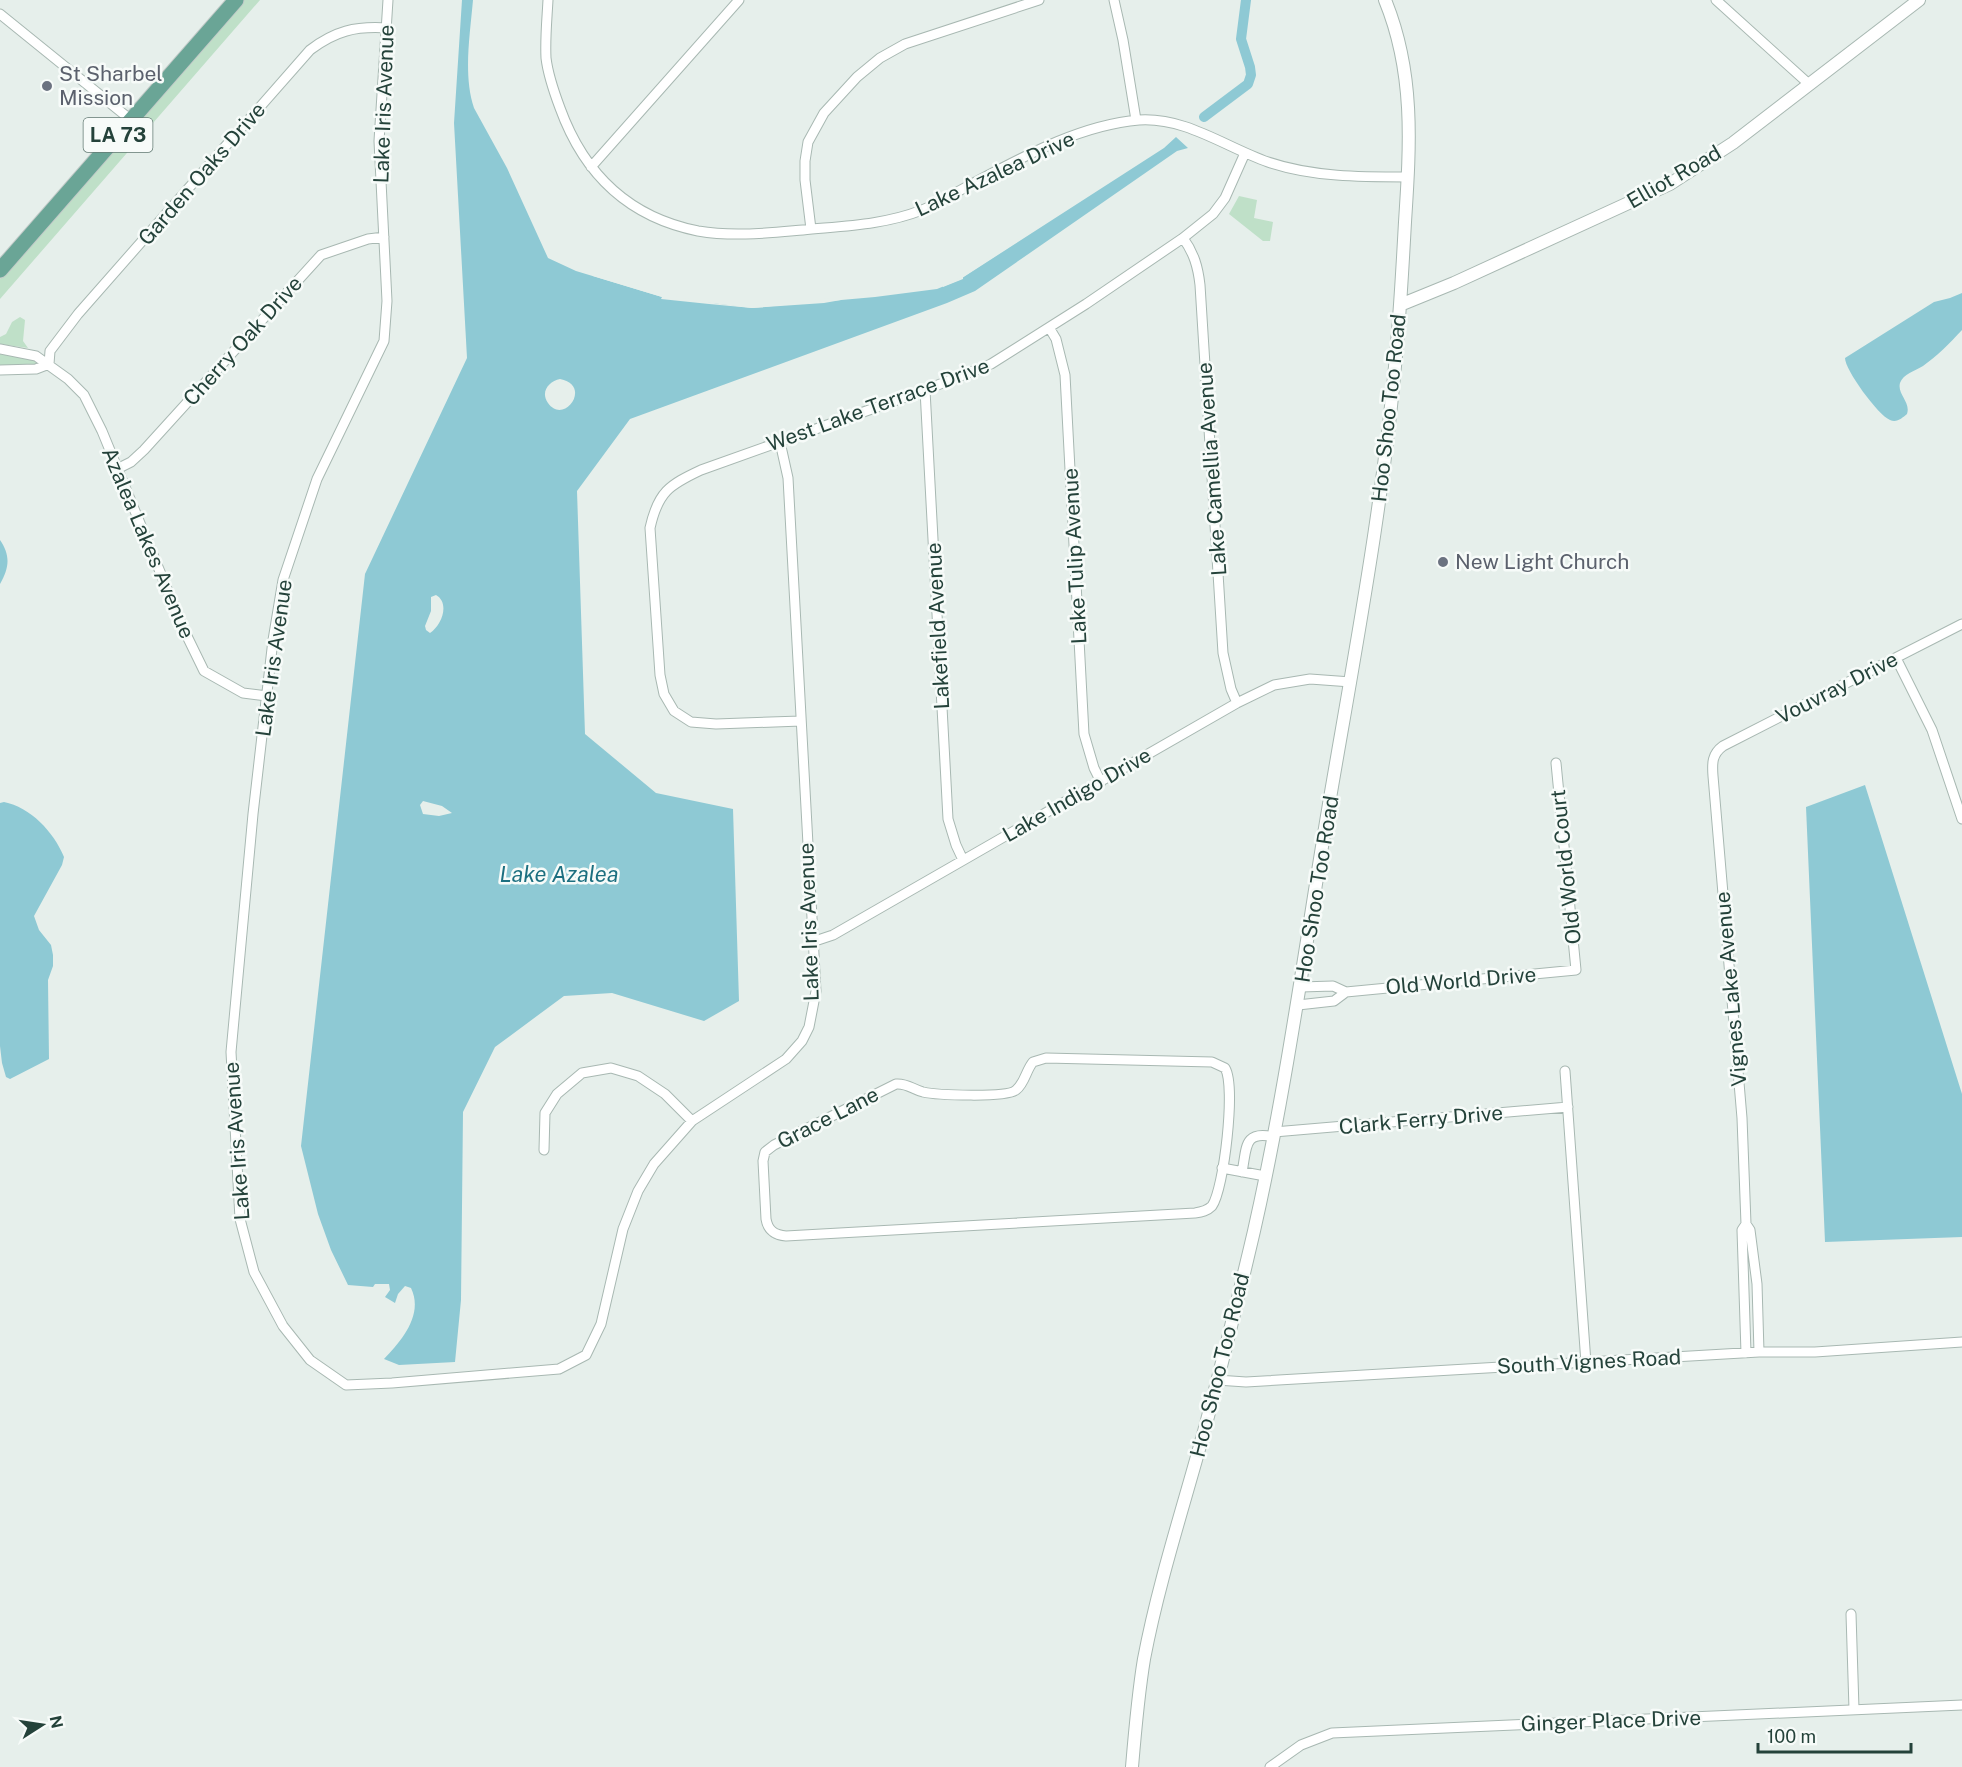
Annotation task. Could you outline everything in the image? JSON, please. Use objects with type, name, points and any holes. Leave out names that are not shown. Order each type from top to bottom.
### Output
[{"type":"main road","name":"LA 73","points":[[0,270],[236,0]]},
{"type":"street","name":"Lake Iris Avenue","points":[[388,0],[379,141],[387,301],[384,341],[317,479],[283,580],[273,640],[253,814],[231,1052],[240,1219],[254,1272],[284,1326],[310,1360],[346,1385],[559,1369],[586,1355],[601,1324],[623,1229],[638,1191],[654,1164],[692,1121],[786,1059],[802,1041],[809,1027],[816,991],[788,478],[780,442]]},
{"type":"street","name":"Lake Azalea Drive","points":[[548,0],[546,59],[552,87],[574,140],[591,167],[600,180],[636,208],[665,221],[696,230],[744,234],[882,222],[923,210],[996,171],[1072,136],[1136,120],[1161,120],[1181,125],[1245,153],[1292,169],[1323,174],[1408,177]]},
{"type":"street","points":[[591,167],[739,0]]},
{"type":"street","points":[[811,229],[805,180],[808,142],[824,113],[857,77],[880,58],[905,44],[1039,0]]},
{"type":"street","points":[[1114,0],[1136,120]]},
{"type":"street","name":"Hoo Shoo Too Road","points":[[1132,1767],[1139,1689],[1145,1656],[1172,1545],[1217,1380],[1274,1135],[1301,987],[1391,422],[1408,177],[1410,115],[1404,68],[1396,32],[1385,0]]},
{"type":"street","points":[[1716,0],[1810,85]]},
{"type":"street","name":"Elliot Road","points":[[1400,304],[1494,265],[1670,184],[1711,159],[1919,0]]},
{"type":"street","points":[[0,14],[131,120]]},
{"type":"street","name":"Garden Oaks Drive","points":[[49,364],[50,351],[78,314],[310,50],[339,32],[387,28]]},
{"type":"street","name":"West Lake Terrace Drive","points":[[801,721],[691,722],[674,711],[664,694],[660,675],[650,528],[655,508],[666,490],[678,481],[701,470],[991,364],[1050,329],[1183,238],[1213,214],[1225,198],[1245,153]]},
{"type":"street","name":"Cherry Oak Drive","points":[[117,469],[136,458],[159,434],[321,255],[368,239],[384,237]]},
{"type":"street","name":"Lake Camellia Avenue","points":[[1183,238],[1191,249],[1200,285],[1223,653],[1231,689],[1237,703]]},
{"type":"street","name":"Lake Tulip Avenue","points":[[1050,329],[1056,339],[1065,375],[1084,734],[1094,768],[1101,782]]},
{"type":"street","name":"Azalea Lakes Avenue","points":[[0,349],[36,356],[68,379],[84,394],[102,431],[184,630],[204,671],[243,693],[267,696]]},
{"type":"street","points":[[0,370],[36,369],[49,364]]},
{"type":"street","name":"Lakefield Avenue","points":[[925,390],[948,819],[963,860]]},
{"type":"street","name":"Vouvray Drive","points":[[1714,754],[1723,746],[1962,624]]},
{"type":"street","points":[[1896,658],[1932,730],[1962,819]]},
{"type":"street","name":"Lake Indigo Drive","points":[[812,942],[833,935],[1237,703],[1274,686],[1310,679],[1351,682]]},
{"type":"street","name":"Vignes Lake Avenue","points":[[1714,754],[1713,776],[1742,1118],[1746,1224],[1750,1230],[1757,1284],[1759,1352]]},
{"type":"street","name":"Old World Court","points":[[1556,763],[1576,970]]},
{"type":"street","name":"Old World Drive","points":[[1301,987],[1333,986],[1346,992],[1576,970]]},
{"type":"street","name":"Old World Drive","points":[[1298,1005],[1334,1001],[1346,992]]},
{"type":"street","name":"Grace Lane","points":[[1046,1058],[1212,1062],[1221,1065],[1228,1073],[1230,1085],[1227,1139],[1222,1168],[1214,1201],[1203,1212],[780,1236],[772,1232],[767,1224],[763,1161],[765,1152],[774,1145],[896,1084],[904,1083],[917,1090],[932,1093],[1008,1094],[1021,1086],[1033,1062],[1046,1058]]},
{"type":"street","points":[[544,1150],[545,1113],[557,1094],[582,1074],[611,1068],[638,1076],[665,1094],[692,1121]]},
{"type":"street","points":[[1565,1071],[1586,1363]]},
{"type":"street","name":"Clark Ferry Drive","points":[[1242,1172],[1248,1144],[1252,1137],[1259,1134],[1274,1135],[1568,1107]]},
{"type":"street","points":[[1222,1168],[1265,1176]]},
{"type":"street","name":"Vignes Lake Avenue","points":[[1746,1224],[1742,1230],[1746,1353]]},
{"type":"street","name":"South Vignes Road","points":[[1217,1380],[1246,1382],[1962,1342]]},
{"type":"street","points":[[1851,1614],[1854,1709]]},
{"type":"street","name":"Ginger Place Drive","points":[[1270,1767],[1301,1745],[1332,1733],[1962,1705]]},
{"type":"green space","points":[[243,0],[260,0],[0,299],[0,279]]},
{"type":"green space","points":[[1239,196],[1257,200],[1254,218],[1273,222],[1270,241],[1263,241],[1229,214]]},
{"type":"green space","points":[[20,317],[25,320],[23,341],[28,348],[0,344],[0,337],[6,334],[12,322]]},
{"type":"green space","points":[[0,354],[39,362],[37,365],[0,366]]},
{"type":"water","name":"Lake Azalea","points":[[462,0],[473,0],[468,69],[474,108],[507,168],[548,258],[576,271],[662,297],[752,308],[937,289],[959,280],[1164,148],[1176,137],[1188,148],[1177,151],[975,291],[630,419],[577,491],[585,734],[656,793],[733,809],[739,1001],[704,1021],[612,993],[564,996],[495,1047],[463,1112],[461,1300],[455,1362],[399,1365],[384,1359],[403,1336],[413,1318],[415,1308],[411,1288],[405,1286],[398,1294],[395,1303],[385,1297],[390,1290],[389,1284],[375,1284],[373,1287],[348,1285],[331,1250],[318,1214],[301,1146],[365,574],[467,358],[454,123]],"holes":[[[560,379],[570,383],[575,395],[568,407],[561,410],[554,409],[548,403],[545,395],[549,385]],[[436,595],[443,603],[443,614],[438,625],[430,633],[425,626],[431,611],[431,597]],[[423,801],[442,806],[452,813],[439,816],[423,814],[420,805]]]},
{"type":"water","points":[[1962,293],[1962,330],[1933,358],[1902,380],[1900,391],[1907,406],[1907,414],[1897,420],[1890,420],[1863,392],[1850,372],[1845,358],[1934,302]]},
{"type":"water","points":[[0,540],[6,551],[8,562],[0,584]]},
{"type":"water","points":[[1865,785],[1962,1094],[1962,1237],[1825,1242],[1806,807]]},
{"type":"water","points":[[4,802],[23,809],[40,822],[54,839],[64,857],[62,865],[34,916],[39,930],[51,945],[53,955],[53,966],[48,980],[49,1059],[10,1079],[6,1077],[0,1046],[0,803]]},
{"type":"pier","points":[[1046,222],[963,279],[943,287],[942,285],[960,278],[961,275]]},
{"type":"pier","points":[[593,274],[665,295],[720,304],[752,307],[841,297],[841,300],[752,308],[661,299],[662,297],[593,276]]},
{"type":"waterway","points":[[1204,117],[1248,84],[1251,75],[1250,67],[1241,39],[1246,0]]},
{"type":"place","name":"St Sharbel Mission","points":[[47,86]]},
{"type":"place","name":"New Light Church","points":[[1443,562]]}]
